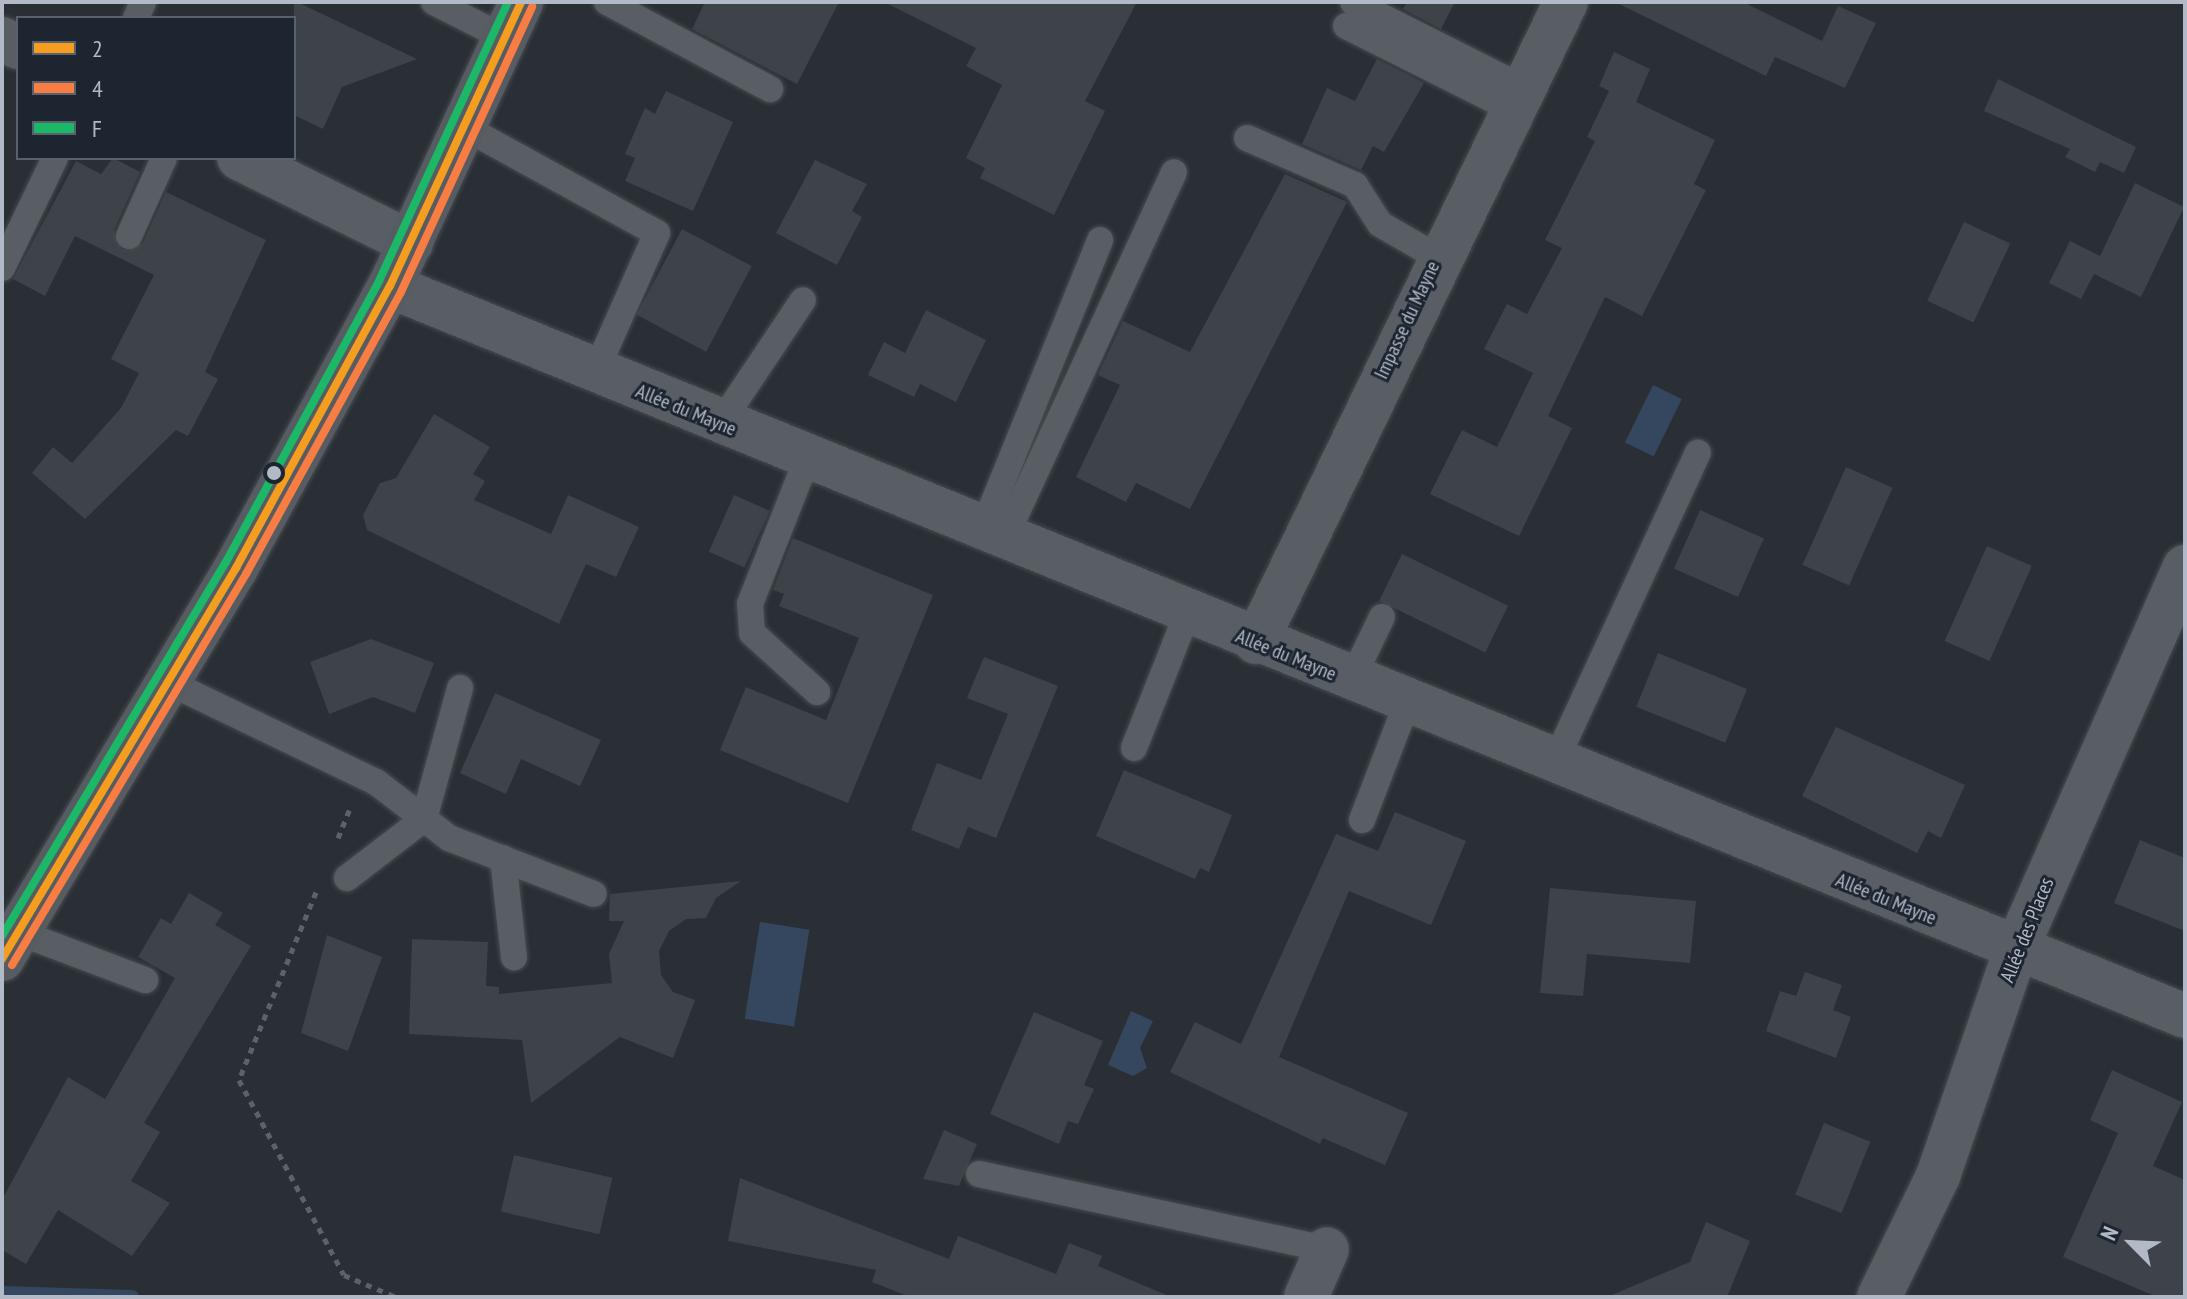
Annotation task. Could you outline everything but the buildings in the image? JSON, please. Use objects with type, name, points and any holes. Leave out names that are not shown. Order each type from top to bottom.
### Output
[{"type":"main road","points":[[6,950],[166,681],[390,286],[513,20]]},
{"type":"street","name":"Impasse du Mayne","points":[[1256,642],[1437,257],[1566,2]]},
{"type":"street","points":[[243,160],[411,243]]},
{"type":"street","name":"Allée du Mayne","points":[[390,286],[595,373],[2015,952],[2185,1016]]},
{"type":"street","name":"Allée des Places","points":[[1879,1297],[1938,1176],[2015,952],[2185,567]]},
{"type":"street","points":[[1306,1297],[1327,1249]]},
{"type":"lane","points":[[434,2],[513,20]]},
{"type":"lane","points":[[607,2],[770,89]]},
{"type":"lane","points":[[1350,14],[1517,98]]},
{"type":"lane","points":[[464,127],[657,233],[595,373]]},
{"type":"lane","points":[[1247,138],[1355,185],[1380,224],[1437,257]]},
{"type":"lane","points":[[2,268],[54,160]]},
{"type":"lane","points":[[129,236],[163,160]]},
{"type":"lane","points":[[993,535],[1174,172]]},
{"type":"lane","points":[[993,535],[1100,240]]},
{"type":"lane","points":[[720,424],[803,300]]},
{"type":"lane","points":[[1554,764],[1698,453]]},
{"type":"lane","points":[[807,459],[750,604],[752,633],[817,692]]},
{"type":"lane","points":[[1134,748],[1187,614]]},
{"type":"lane","points":[[1351,681],[1382,617]]},
{"type":"lane","points":[[166,681],[364,776],[449,838],[594,894]]},
{"type":"lane","points":[[335,878],[424,819],[460,688]]},
{"type":"lane","points":[[1362,820],[1407,703]]},
{"type":"lane","points":[[503,858],[514,957]]},
{"type":"lane","points":[[6,950],[145,980]]},
{"type":"lane","points":[[979,1174],[1327,1249]]},
{"type":"path","points":[[334,848],[364,776]]},
{"type":"path","points":[[335,878],[239,1080],[344,1275],[396,1297]]},
{"type":"water","points":[[1653,385],[1682,399],[1654,457],[1625,443]]},
{"type":"water","points":[[760,922],[809,930],[794,1027],[745,1019]]},
{"type":"water","points":[[1131,1011],[1153,1021],[1140,1048],[1147,1068],[1133,1076],[1108,1065]]},
{"type":"waterway","points":[[2,1293],[132,1297]]},
{"type":"transit line","name":"F","points":[[2,936],[226,562],[379,281],[508,2]]},
{"type":"transit line","name":"2","points":[[2,959],[236,568],[390,286],[521,2]]},
{"type":"transit line","name":"4","points":[[12,965],[246,574],[401,292],[532,7]]}]
